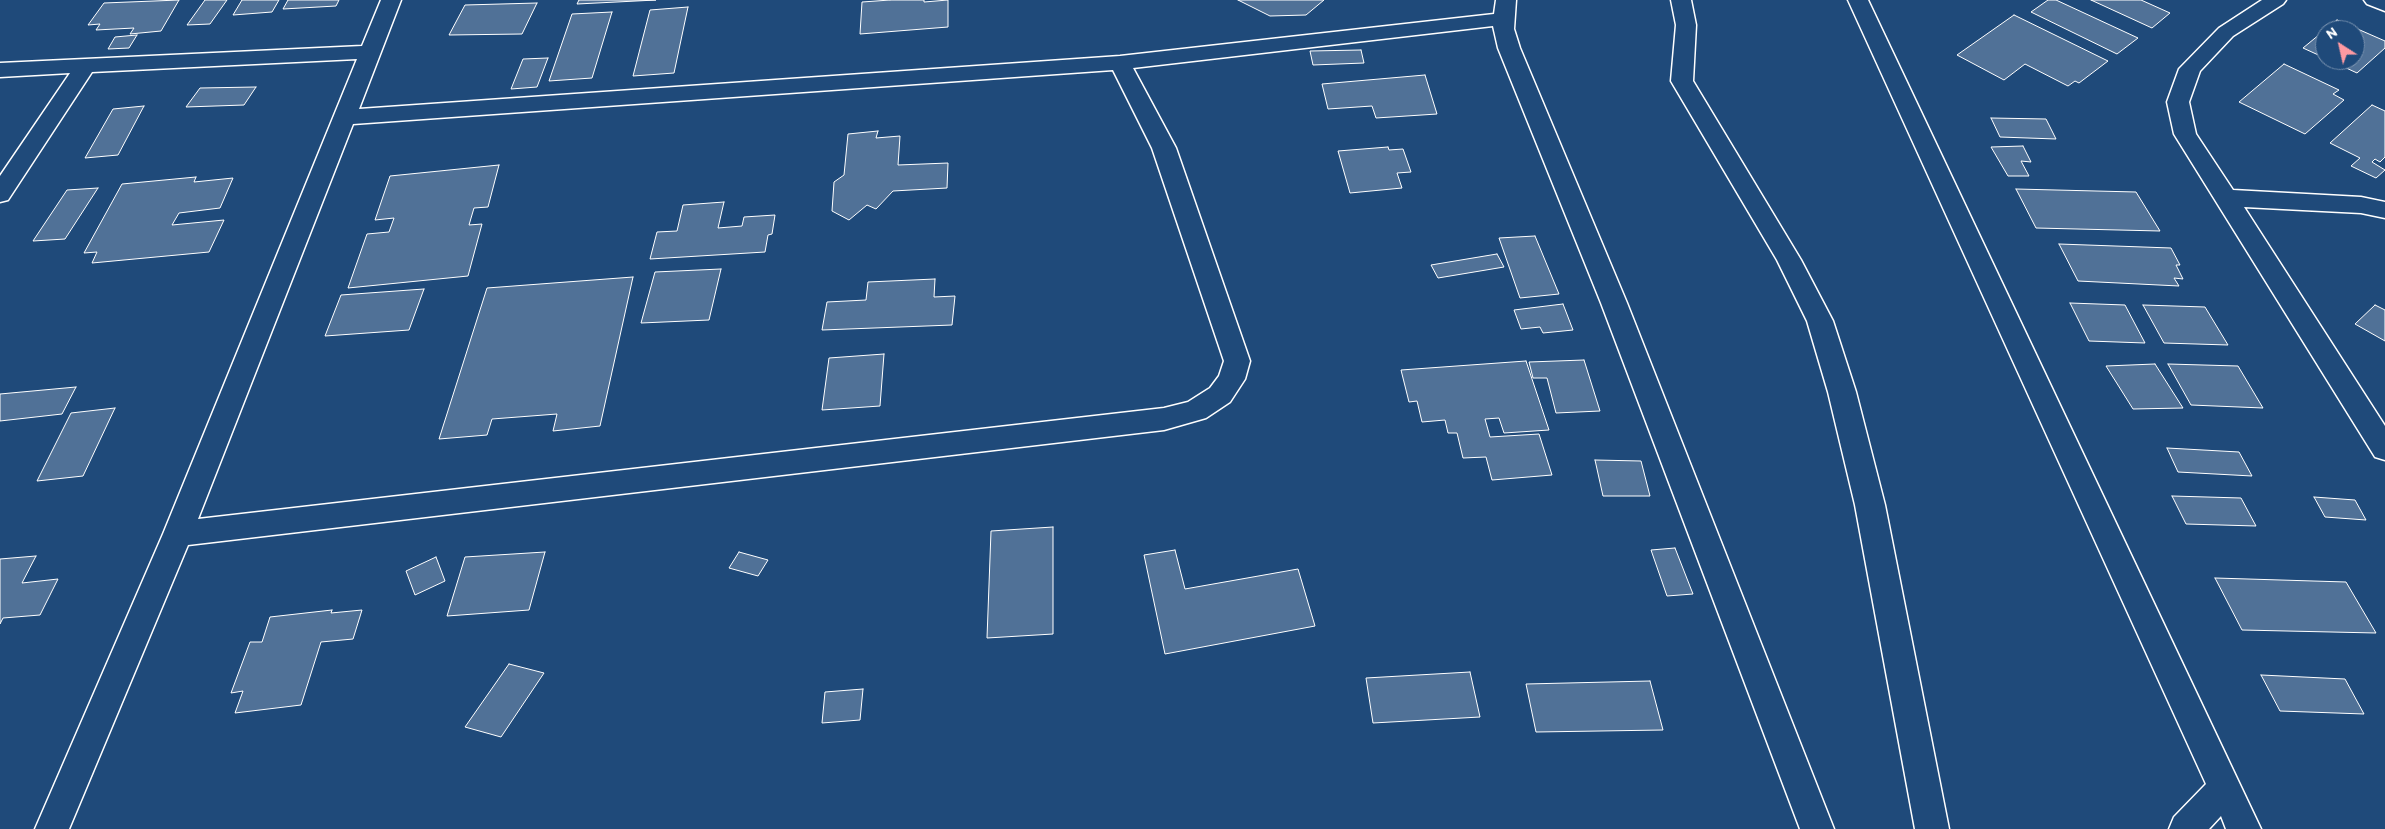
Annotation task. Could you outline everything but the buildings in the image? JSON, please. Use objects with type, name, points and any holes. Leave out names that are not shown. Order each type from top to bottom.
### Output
[{"type":"street","points":[[52,829],[178,534],[391,0]]},
{"type":"street","points":[[1681,0],[1686,25],[1682,81],[1790,260],[1820,321],[1842,392],[1870,505],[1932,829]]},
{"type":"street","points":[[1858,0],[2244,829]]},
{"type":"street","points":[[2276,0],[2226,32],[2190,69],[2178,102],[2185,134],[2228,198],[2385,449]]},
{"type":"street","points":[[2374,0],[2385,5]]},
{"type":"street","points":[[344,117],[1120,63],[1505,10],[1509,48],[1614,303],[1817,829]]},
{"type":"street","points":[[0,70],[369,52]]},
{"type":"street","points":[[178,534],[1164,419],[1196,410],[1220,395],[1232,379],[1237,361],[1164,148],[1120,63]]},
{"type":"street","points":[[0,194],[85,67]]},
{"type":"street","points":[[2228,198],[2361,205],[2385,210]]},
{"type":"street","points":[[2186,829],[2225,787]]}]
